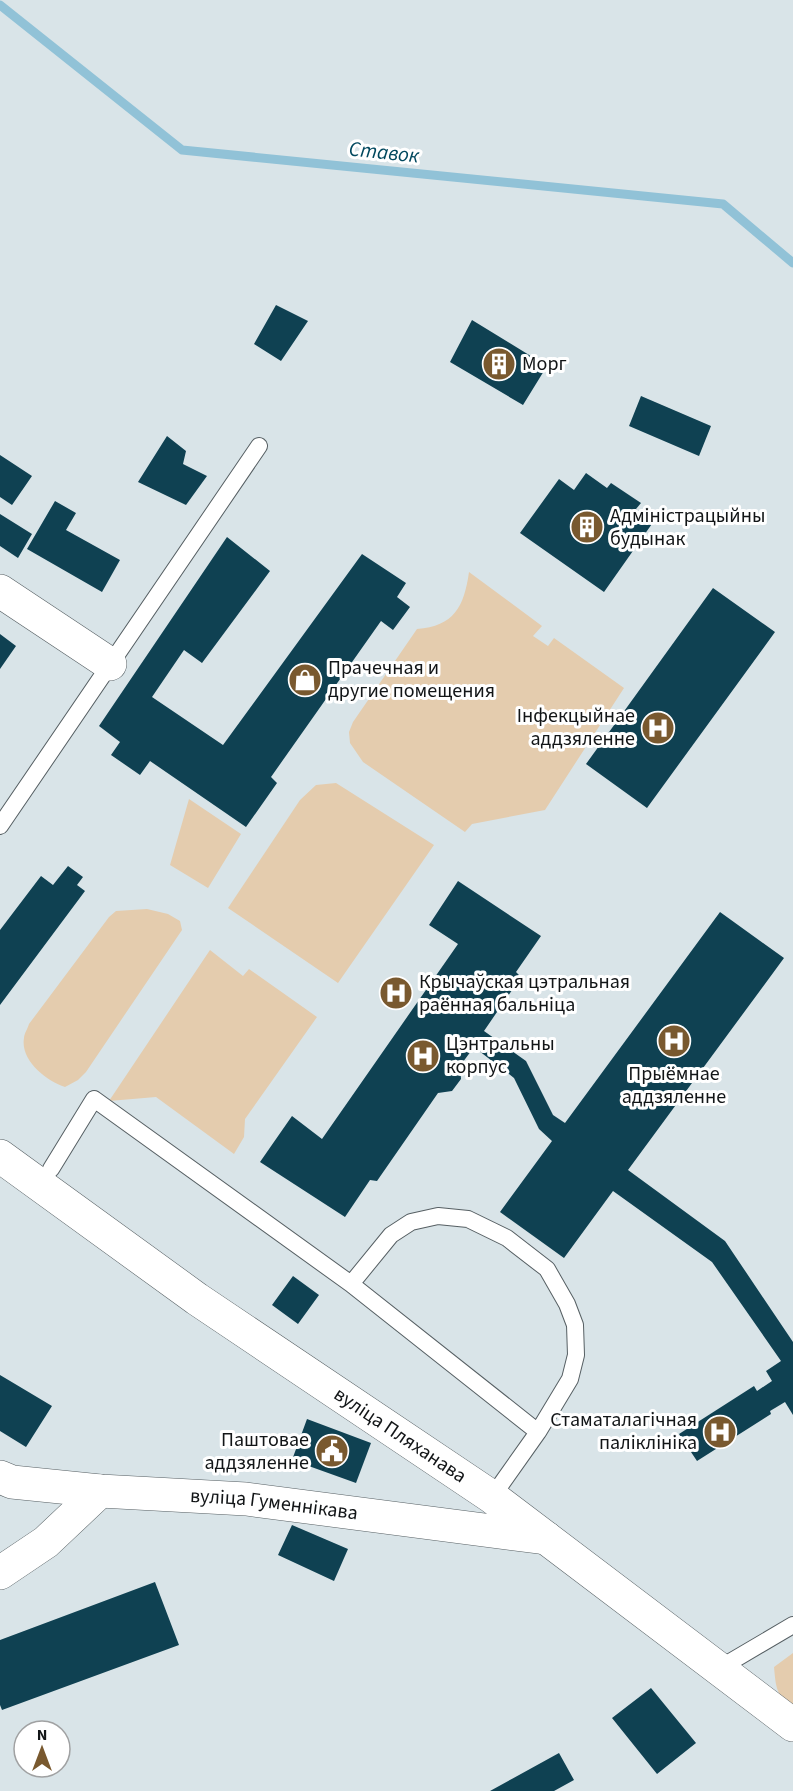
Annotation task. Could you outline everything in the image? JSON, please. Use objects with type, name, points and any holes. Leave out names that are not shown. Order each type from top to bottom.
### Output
[{"type":"street","points":[[0,591],[110,664]]},
{"type":"street","name":"вуліца Пляханава","points":[[0,1156],[197,1299],[492,1497],[793,1725]]},
{"type":"street","name":"вуліца Гуменнікава","points":[[0,1477],[12,1482],[100,1491],[246,1499],[548,1539]]},
{"type":"street","points":[[0,1573],[46,1542],[100,1491]]},
{"type":"lane","points":[[0,826],[260,446]]},
{"type":"lane","points":[[51,1169],[94,1099],[351,1284],[538,1432]]},
{"type":"lane","points":[[351,1284],[391,1235],[411,1222],[438,1216],[468,1219],[507,1238],[547,1269],[567,1304],[575,1325],[576,1355],[570,1379],[538,1432],[492,1497]]},
{"type":"lane","points":[[720,1668],[793,1625]]},
{"type":"shaded area","points":[[469,572],[542,626],[533,636],[548,646],[554,638],[624,688],[545,810],[472,824],[465,832],[363,762],[350,743],[349,732],[353,722],[417,629],[440,624],[455,612],[464,595]]},
{"type":"shaded area","points":[[336,783],[434,845],[338,983],[228,908],[300,800],[316,785]]},
{"type":"shaded area","points":[[189,799],[241,834],[208,888],[170,865]]},
{"type":"shaded area","points":[[147,909],[168,914],[180,921],[182,930],[86,1072],[78,1080],[65,1087],[50,1080],[30,1062],[26,1054],[24,1038],[29,1024],[109,917],[116,911]]},
{"type":"shaded area","points":[[210,950],[243,976],[249,969],[317,1017],[245,1119],[244,1137],[234,1154],[156,1097],[109,1101]]},
{"type":"shaded area","points":[[793,1653],[793,1708],[783,1699],[778,1690],[774,1667]]},
{"type":"building","points":[[276,305],[308,321],[281,361],[254,344]]},
{"type":"building","name":"Морг","points":[[472,320],[547,366],[523,405],[450,362]]},
{"type":"building","points":[[641,396],[711,426],[699,456],[629,426]]},
{"type":"building","points":[[167,436],[186,451],[183,464],[207,476],[186,505],[138,482]]},
{"type":"building","points":[[0,455],[32,476],[12,505],[0,497]]},
{"type":"building","name":"Адміністрацыйны будынак","points":[[586,473],[607,488],[611,483],[641,503],[636,509],[654,521],[604,592],[520,533],[559,479],[574,490]]},
{"type":"building","points":[[55,501],[76,513],[66,530],[120,560],[102,592],[27,549]]},
{"type":"building","points":[[0,514],[32,534],[18,558],[0,546]]},
{"type":"building","name":"Прачечная и другие помещения","points":[[227,537],[270,571],[202,663],[184,650],[152,697],[223,745],[362,554],[406,583],[397,597],[410,607],[393,630],[381,621],[271,777],[277,783],[246,827],[150,761],[140,775],[111,755],[120,742],[99,726]]},
{"type":"building","name":"Інфекцыйнае аддзяленне","points":[[713,588],[775,632],[647,808],[586,764]]},
{"type":"building","points":[[0,634],[16,646],[0,669]]},
{"type":"building","points":[[68,866],[83,877],[77,885],[85,891],[0,1005],[0,930],[41,876],[53,885]]},
{"type":"building","points":[[458,881],[541,936],[516,972],[521,977],[484,1031],[526,1061],[553,1115],[565,1123],[720,912],[784,958],[628,1170],[725,1241],[793,1342],[793,1415],[785,1402],[770,1411],[771,1414],[697,1461],[679,1434],[754,1386],[757,1391],[772,1381],[766,1371],[781,1361],[712,1262],[613,1191],[564,1258],[500,1212],[552,1141],[539,1129],[514,1078],[474,1047],[460,1066],[461,1079],[452,1091],[438,1093],[377,1181],[370,1180],[345,1217],[260,1162],[292,1116],[322,1139],[458,944],[429,925]]},
{"type":"building","points":[[293,1276],[319,1295],[298,1324],[272,1305]]},
{"type":"building","points":[[0,1375],[52,1406],[26,1447],[0,1431]]},
{"type":"building","name":"Паштовае аддзяленне","points":[[307,1419],[371,1443],[356,1483],[292,1460]]},
{"type":"building","points":[[292,1525],[348,1549],[334,1581],[278,1555]]},
{"type":"building","points":[[155,1582],[179,1645],[2,1710],[0,1705],[0,1640]]},
{"type":"building","points":[[651,1688],[696,1743],[657,1774],[612,1718]]},
{"type":"building","points":[[559,1753],[574,1780],[554,1791],[490,1791]]},
{"type":"waterway","name":"Ставок","points":[[0,5],[182,150],[723,204],[793,263]]},
{"type":"place","name":"Морг","points":[[499,364]]},
{"type":"place","name":"Адміністрацыйны будынак","points":[[587,527]]},
{"type":"place","name":"Прачечная и другие помещения","points":[[305,680]]},
{"type":"place","name":"Інфекцыйнае аддзяленне","points":[[658,728]]},
{"type":"place","name":"Крычаўская цэтральная раённая бальніца","points":[[396,993]]},
{"type":"place","name":"Прыёмнае аддзяленне","points":[[674,1041]]},
{"type":"place","name":"Цэнтральны корпус","points":[[423,1056]]},
{"type":"place","name":"Стаматалагічная паліклініка","points":[[720,1432]]},
{"type":"place","name":"Паштовае аддзяленне","points":[[332,1451]]}]
